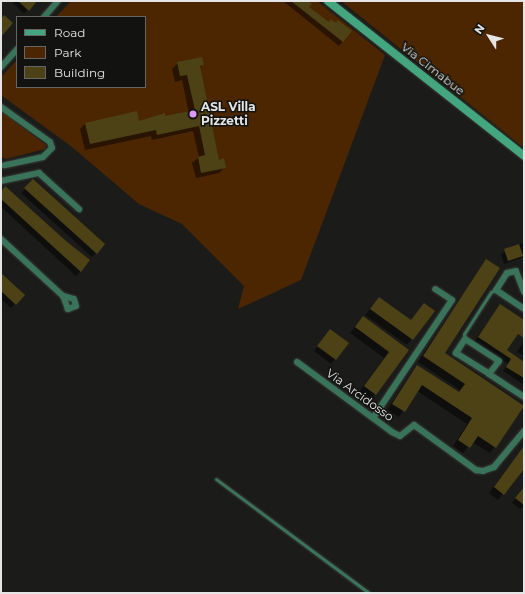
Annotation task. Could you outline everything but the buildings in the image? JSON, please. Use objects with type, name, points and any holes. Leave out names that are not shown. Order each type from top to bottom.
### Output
[{"type":"main road","name":"Via Cimabue","points":[[328,1],[524,156]]},
{"type":"street","points":[[45,16],[57,2]]},
{"type":"street","points":[[1,67],[16,50]]},
{"type":"street","points":[[1,107],[50,142],[52,148],[43,157],[4,165]]},
{"type":"street","points":[[1,181],[39,173],[78,209]]},
{"type":"street","points":[[1,239],[63,296]]},
{"type":"street","points":[[524,292],[516,271],[507,273],[496,290],[524,309]]},
{"type":"street","points":[[373,418],[452,300],[435,290]]},
{"type":"street","points":[[489,374],[498,360],[465,339],[456,352],[489,374],[524,397]]},
{"type":"street","name":"Via Arcidosso","points":[[297,362],[400,436],[414,425],[472,467],[483,471],[494,467],[522,435],[524,425]]},
{"type":"lane","points":[[465,339],[464,334],[491,292],[496,290]]},
{"type":"lane","points":[[216,479],[369,593]]},
{"type":"green space","points":[[71,1],[317,1],[385,55],[301,280],[238,309],[244,286],[182,224],[139,204],[72,147],[1,95],[1,77],[16,61],[16,88],[146,88],[146,16],[57,16]]},
{"type":"green space","points":[[341,1],[524,1],[524,148]]},
{"type":"green space","points":[[1,111],[46,145],[45,149],[6,159],[1,157]]},
{"type":"place","name":"ASL Villa Pizzetti","points":[[193,114]]}]
